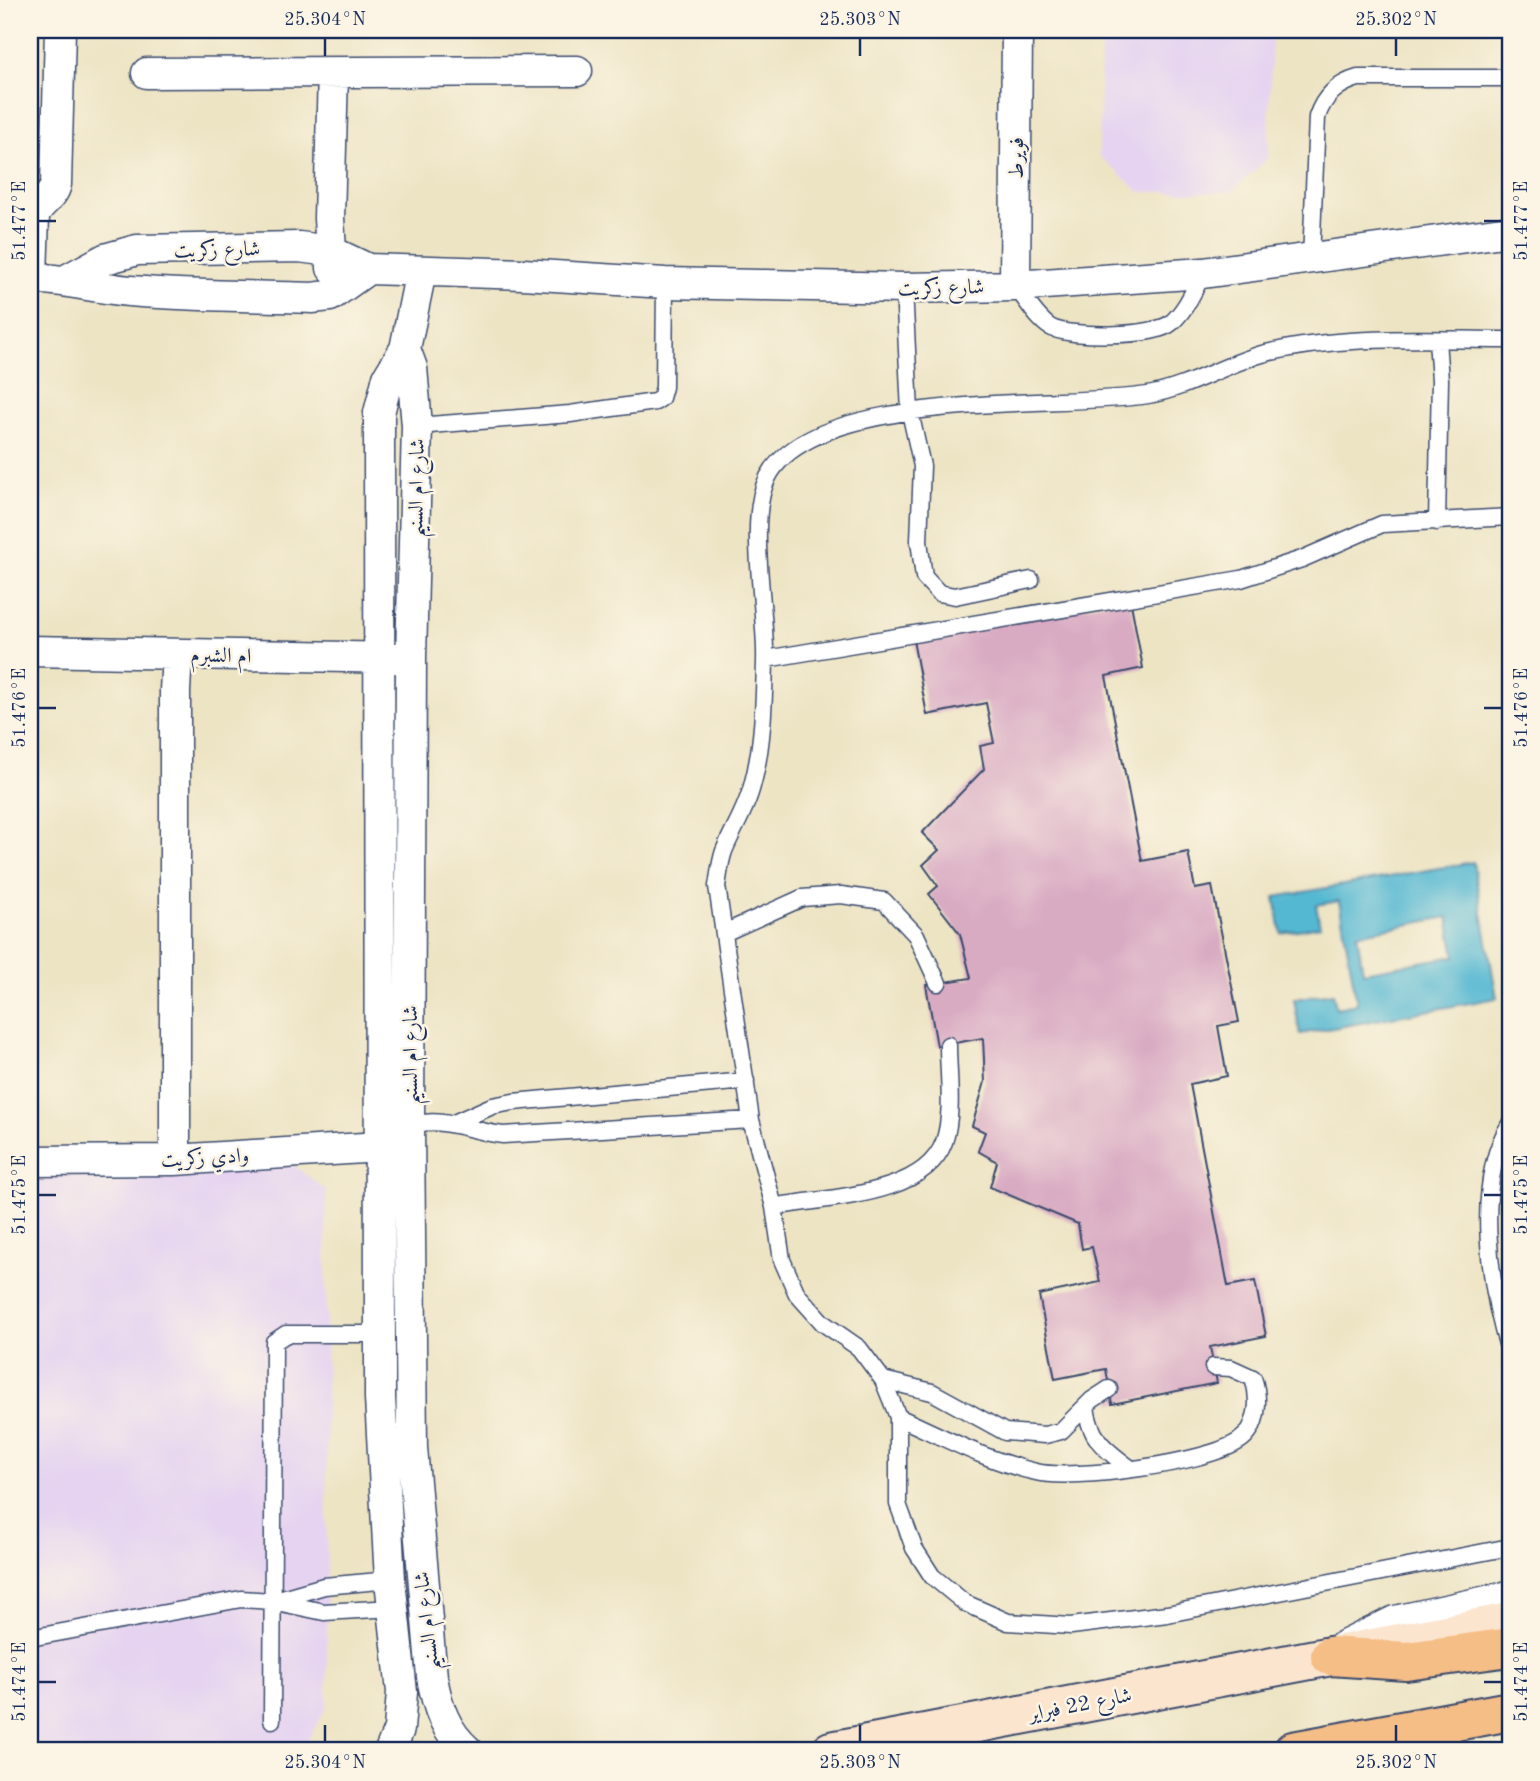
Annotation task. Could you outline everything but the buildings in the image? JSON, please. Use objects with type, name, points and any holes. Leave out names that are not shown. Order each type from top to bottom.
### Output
[{"type":"highway","points":[[1330,1656],[1406,1661],[1510,1647]]},
{"type":"highway","points":[[1293,1751],[1510,1711]]},
{"type":"main road","name":"شارع 22 فبراير","points":[[831,1751],[1510,1622]]},
{"type":"street","points":[[31,278],[34,215],[51,195],[56,184],[60,30]]},
{"type":"street","name":"فويرط","points":[[1015,286],[1017,30]]},
{"type":"street","points":[[147,73],[577,71]]},
{"type":"street","points":[[330,296],[333,73]]},
{"type":"street","name":"شارع زكريت","points":[[68,279],[106,259],[137,250],[299,247],[330,251],[368,269],[665,283],[904,288],[1015,286],[1203,273],[1510,231]]},
{"type":"street","points":[[330,296],[368,269]]},
{"type":"street","name":"شارع ام السنيم","points":[[390,1751],[398,1728],[402,1692],[383,1489],[380,1334],[379,412],[388,377],[405,349],[421,271]]},
{"type":"street","name":"شارع زكريت","points":[[31,278],[68,279],[112,289],[151,293],[312,298],[330,296]]},
{"type":"street","name":"شارع ام السنيم","points":[[405,349],[412,368],[417,426],[411,658],[409,1126],[412,1448],[425,1616],[437,1705],[449,1730],[468,1751]]},
{"type":"street","name":"ام الشبرم","points":[[30,651],[411,658]]},
{"type":"street","points":[[175,1160],[174,691],[177,654]]},
{"type":"street","name":"وادي زكريت","points":[[30,1161],[175,1160],[379,1147]]},
{"type":"street","name":"شارع 22 فبراير","points":[[1330,1656],[1349,1642],[1395,1621],[1510,1595]]},
{"type":"lane","points":[[1311,260],[1317,117],[1321,105],[1337,87],[1358,78],[1510,78]]},
{"type":"lane","points":[[1015,286],[1041,320],[1056,330],[1144,333],[1172,323],[1187,304],[1203,273]]},
{"type":"lane","points":[[417,426],[570,414],[655,402],[660,398],[664,387],[665,283]]},
{"type":"lane","points":[[904,288],[910,412],[922,466],[919,541],[924,577],[939,593],[955,596],[1031,580]]},
{"type":"lane","points":[[1437,340],[1440,380],[1437,522]]},
{"type":"lane","points":[[1510,340],[1330,341],[1263,354],[1152,394],[1087,402],[1008,402],[910,412],[858,421],[821,433],[787,453],[768,478],[759,515],[765,659],[753,783],[741,821],[723,853],[717,886],[751,1120],[774,1207],[782,1259],[797,1294],[823,1323],[859,1348],[883,1380],[898,1417],[898,1504],[914,1548],[932,1576],[965,1603],[1008,1622],[1072,1626],[1167,1614],[1510,1547]]},
{"type":"lane","points":[[765,659],[1241,579],[1302,559],[1382,524],[1510,517]]},
{"type":"lane","points":[[724,933],[803,898],[841,895],[884,901],[916,935],[937,983]]},
{"type":"lane","points":[[774,1207],[804,1200],[848,1197],[905,1182],[923,1168],[943,1144],[948,1110],[948,1045]]},
{"type":"lane","points":[[454,1123],[492,1106],[513,1102],[746,1081]]},
{"type":"lane","points":[[379,1147],[409,1126],[454,1123],[503,1135],[751,1120]]},
{"type":"lane","points":[[1510,1124],[1496,1155],[1489,1208],[1499,1317],[1510,1354]]},
{"type":"lane","points":[[272,1720],[274,1342],[286,1334],[380,1334]]},
{"type":"lane","points":[[898,1417],[996,1461],[1039,1473],[1131,1469],[1210,1454],[1240,1441],[1250,1430],[1257,1410],[1257,1389],[1252,1378],[1231,1368],[1213,1367]]},
{"type":"lane","points":[[883,1380],[932,1392],[1005,1432],[1045,1435],[1061,1432],[1086,1407],[1110,1389]]},
{"type":"lane","points":[[1086,1407],[1089,1429],[1104,1448],[1131,1469]]},
{"type":"lane","points":[[272,1601],[324,1586],[392,1594]]},
{"type":"lane","points":[[30,1638],[216,1602],[272,1601],[324,1612],[392,1594]]},
{"type":"shaded area","points":[[1101,30],[1272,30],[1268,158],[1231,192],[1140,192],[1099,156]]},
{"type":"shaded area","points":[[289,1162],[326,1190],[327,1706],[302,1751],[30,1751],[30,1164]]},
{"type":"water","points":[[1473,862],[1497,998],[1300,1034],[1294,999],[1333,993],[1336,1008],[1357,1004],[1339,901],[1316,905],[1320,926],[1281,933],[1275,897]],"holes":[[[1448,917],[1455,956],[1363,972],[1357,934]]]}]
